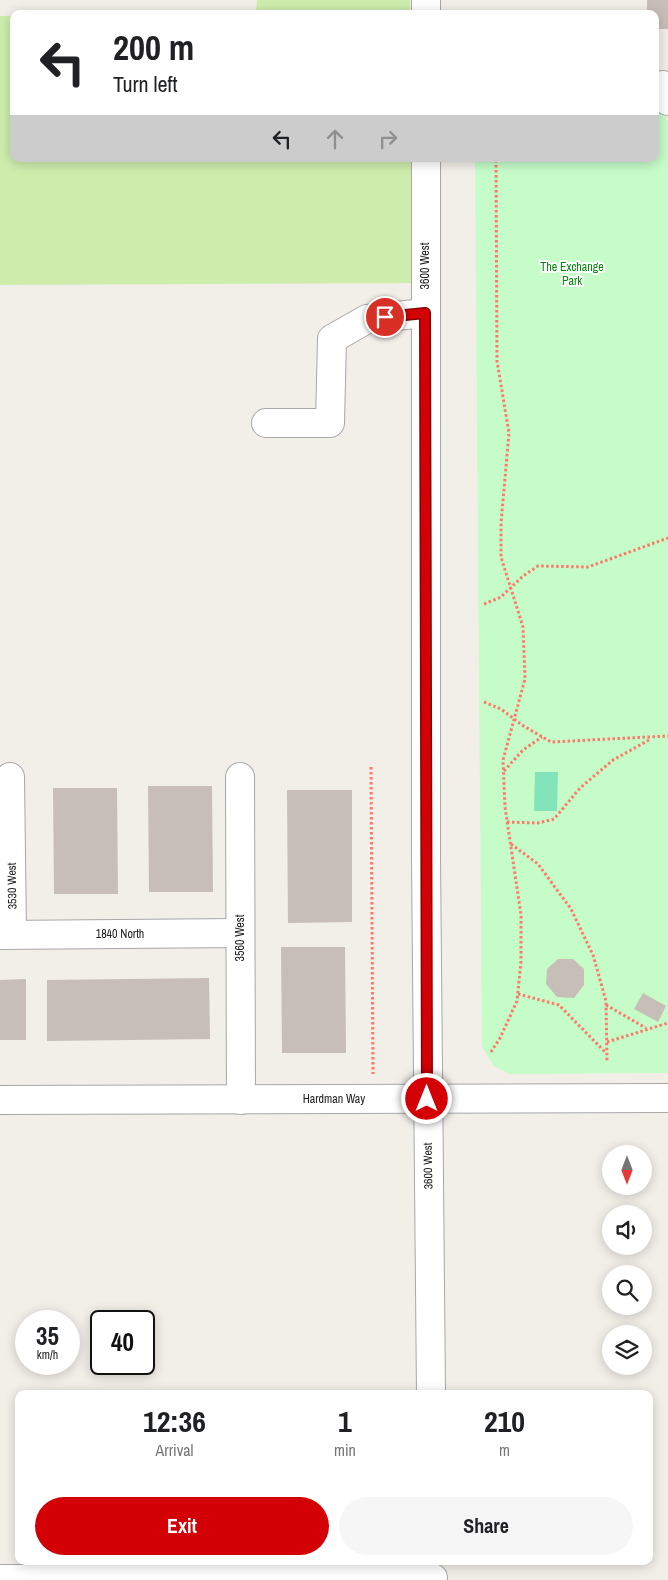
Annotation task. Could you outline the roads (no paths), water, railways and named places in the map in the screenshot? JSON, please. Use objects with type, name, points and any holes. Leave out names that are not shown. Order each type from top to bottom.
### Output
[{"type":"street","name":"3600 West","points":[[426,162],[427,1099],[431,1390]]},
{"type":"street","points":[[266,423],[330,422],[332,339],[367,319],[425,313]]},
{"type":"street","name":"3530 West","points":[[6,935],[10,777]]},
{"type":"street","name":"3560 West","points":[[240,777],[241,1100]]},
{"type":"street","name":"1840 North","points":[[6,935],[240,933]]},
{"type":"street","name":"Hardman Way","points":[[0,1100],[668,1098]]},
{"type":"street","points":[[0,1579],[320,1579],[433,1573]]},
{"type":"park label","name":"The Exchange Park","points":[[572,274]]}]
